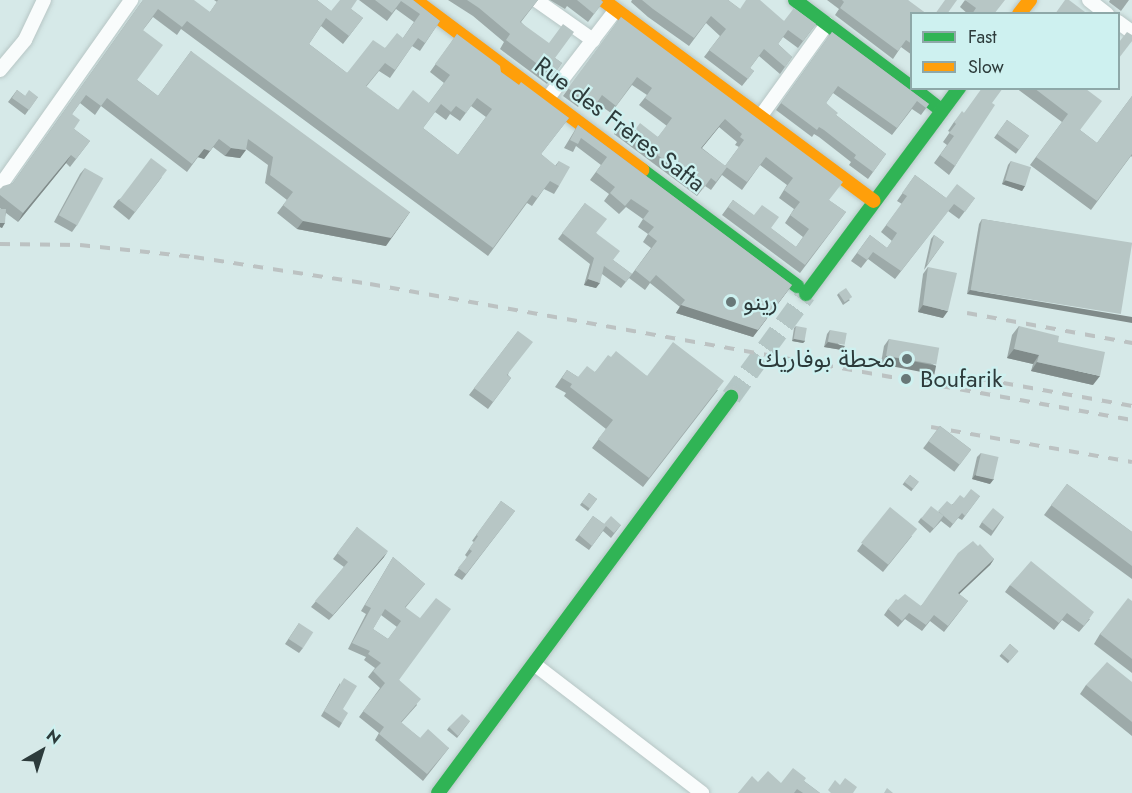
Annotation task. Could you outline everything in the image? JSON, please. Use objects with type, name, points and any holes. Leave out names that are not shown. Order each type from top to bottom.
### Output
[{"type":"main road","name":"Rue des Frères Safta","points":[[415,0],[802,290],[874,201]]},
{"type":"main road","points":[[603,0],[874,201],[957,90]]},
{"type":"main road","points":[[795,0],[910,86]]},
{"type":"main road","points":[[1021,12],[1030,0]]},
{"type":"main road","points":[[915,90],[941,110]]},
{"type":"main road","points":[[438,793],[731,397]]},
{"type":"street","points":[[0,70],[25,40],[44,0]]},
{"type":"street","points":[[0,186],[131,0]]},
{"type":"street","points":[[536,0],[593,40]]},
{"type":"street","points":[[1089,0],[1104,12]]},
{"type":"street","points":[[548,99],[615,11]]},
{"type":"street","points":[[1120,23],[1132,32]]},
{"type":"street","points":[[760,117],[827,24]]},
{"type":"street","points":[[534,664],[702,793]]},
{"type":"building","points":[[143,0],[194,0],[210,12],[218,0],[317,0],[331,11],[340,0],[357,0],[351,9],[363,18],[349,36],[326,18],[309,44],[347,73],[373,40],[385,48],[397,33],[403,38],[420,14],[401,1],[392,13],[375,0],[413,0],[440,21],[425,43],[418,38],[395,70],[385,63],[366,86],[398,110],[413,90],[429,103],[450,75],[435,64],[457,34],[500,66],[501,72],[519,85],[521,82],[569,118],[541,154],[556,166],[559,161],[570,167],[559,186],[550,181],[537,198],[532,195],[493,248],[187,21],[182,27],[158,9],[143,30],[163,45],[137,80],[158,96],[191,51],[410,212],[391,238],[303,221],[283,205],[293,192],[270,175],[273,157],[248,139],[246,150],[231,148],[219,139],[210,151],[204,149],[192,164],[107,98],[101,106],[86,95],[72,114],[80,120],[74,129],[90,141],[76,159],[71,155],[23,213],[0,195],[0,189],[3,186],[13,183]],"holes":[[[477,98],[492,109],[458,155],[423,128],[441,104],[451,112],[456,106],[466,113]]]},
{"type":"building","points":[[467,0],[538,0],[520,22],[549,43],[563,24],[574,32],[555,58],[562,63],[553,76],[506,40],[510,34]]},
{"type":"building","points":[[577,0],[601,0],[603,2],[594,14]]},
{"type":"building","points":[[642,0],[728,0],[740,9],[746,0],[760,0],[784,21],[794,8],[816,24],[803,41],[788,30],[778,44],[792,57],[785,67],[764,49],[750,68],[754,71],[748,79],[709,50],[726,29],[711,16],[694,38]]},
{"type":"building","points":[[842,0],[908,0],[924,12],[910,12],[910,43],[906,40],[898,51],[840,8],[844,2]]},
{"type":"building","points":[[945,0],[957,0],[948,12],[936,12]]},
{"type":"building","points":[[965,0],[1005,0],[996,12],[973,12],[976,8]]},
{"type":"building","points":[[1065,0],[1069,0],[1085,12],[1056,12]]},
{"type":"building","points":[[621,17],[843,182],[829,200],[846,212],[805,265],[728,207],[733,200],[754,215],[762,205],[779,217],[771,228],[796,247],[809,229],[790,215],[800,202],[784,190],[793,178],[766,157],[747,182],[727,167],[716,182],[711,178],[703,189],[620,127],[623,122],[635,130],[640,123],[658,137],[672,118],[645,98],[652,88],[637,77],[616,106],[602,95],[596,104],[585,97],[583,99],[568,88]],"holes":[[[725,119],[742,134],[740,137],[744,140],[725,166],[701,148]]]},
{"type":"building","points":[[832,32],[929,104],[926,108],[917,101],[897,128],[838,86],[826,103],[838,113],[836,115],[886,154],[873,172],[854,158],[856,155],[824,130],[819,127],[817,130],[781,103]]},
{"type":"building","points":[[1127,32],[1132,35],[1132,41],[1120,57],[1120,41]]},
{"type":"building","points":[[17,90],[25,96],[29,90],[38,97],[29,110],[12,98]]},
{"type":"building","points":[[981,90],[1002,90],[992,103],[995,105],[955,166],[940,155],[954,136],[949,133],[956,124],[954,122],[962,111],[964,113]]},
{"type":"building","points":[[1037,90],[1087,90],[1102,101],[1080,130],[1097,143],[1132,96],[1132,154],[1097,201],[1036,157],[1068,114]]},
{"type":"building","points":[[1007,120],[1029,136],[1019,150],[997,134]]},
{"type":"building","points":[[578,125],[792,285],[758,330],[681,305],[685,300],[656,275],[650,282],[635,270],[657,241],[648,234],[654,227],[643,219],[649,211],[631,199],[625,206],[610,193],[615,187],[596,172],[607,157],[581,138],[578,144],[570,140]]},
{"type":"building","points":[[151,158],[167,170],[135,212],[119,200]]},
{"type":"building","points":[[1011,161],[1031,167],[1025,186],[1005,180]]},
{"type":"building","points":[[85,168],[103,178],[77,225],[59,215]]},
{"type":"building","points":[[915,175],[946,198],[957,184],[975,198],[965,212],[954,204],[901,271],[873,252],[867,260],[857,253],[870,235],[887,248],[897,233],[886,225],[907,196],[902,193]]},
{"type":"building","points":[[585,203],[607,219],[596,233],[620,251],[613,260],[632,274],[626,282],[604,266],[600,283],[588,279],[594,258],[562,233]]},
{"type":"building","points":[[0,209],[6,209],[5,223],[0,223]]},
{"type":"building","points":[[982,219],[1132,243],[1121,314],[971,290]]},
{"type":"building","points":[[934,235],[944,242],[927,265]]},
{"type":"building","points":[[928,267],[957,273],[948,311],[923,305]]},
{"type":"building","points":[[846,288],[852,297],[845,302],[839,293]]},
{"type":"building","points":[[796,326],[807,328],[805,341],[794,339]]},
{"type":"building","points":[[1019,326],[1059,336],[1058,342],[1105,352],[1100,376],[1037,362],[1039,355],[1014,349]]},
{"type":"building","points":[[830,330],[847,333],[845,345],[828,342]]},
{"type":"building","points":[[518,331],[533,342],[507,375],[511,378],[493,402],[474,388]]},
{"type":"building","points":[[889,339],[939,348],[936,365],[886,356]]},
{"type":"building","points":[[673,342],[724,381],[649,478],[598,439],[613,420],[570,387],[572,384],[562,378],[567,370],[578,377],[587,366],[595,372],[608,355],[611,357],[616,351],[647,376]]},
{"type":"building","points":[[940,426],[971,449],[960,465],[929,441]]},
{"type":"building","points":[[981,453],[999,457],[993,479],[976,475]]},
{"type":"building","points":[[910,475],[919,482],[913,489],[904,482]]},
{"type":"building","points":[[1067,484],[1132,532],[1132,566],[1051,505]]},
{"type":"building","points":[[971,489],[980,496],[965,516],[962,513],[953,524],[938,511],[947,501],[952,505],[960,495],[964,498]]},
{"type":"building","points":[[589,493],[597,499],[590,509],[582,503]]},
{"type":"building","points":[[501,501],[515,511],[466,574],[458,568],[472,551],[469,549],[478,536],[476,535]]},
{"type":"building","points":[[931,506],[944,516],[934,528],[921,519]]},
{"type":"building","points":[[890,507],[917,529],[888,565],[861,543]]},
{"type":"building","points":[[993,508],[1004,517],[993,531],[982,522]]},
{"type":"building","points":[[593,516],[604,524],[611,516],[621,525],[614,533],[606,526],[592,546],[579,535]]},
{"type":"building","points":[[357,527],[388,551],[333,615],[315,601],[348,562],[337,553]]},
{"type":"building","points":[[973,541],[978,546],[980,544],[994,559],[958,593],[968,601],[948,626],[934,615],[926,625],[909,613],[902,621],[888,609],[896,599],[898,600],[905,594],[921,606],[958,553]]},
{"type":"building","points":[[393,557],[425,584],[405,607],[420,618],[436,598],[451,609],[399,680],[421,699],[401,722],[420,738],[428,729],[449,748],[427,774],[379,734],[384,727],[363,711],[385,683],[373,671],[381,663],[368,654],[370,651],[352,643],[371,608],[365,605]],"holes":[[[385,609],[401,621],[388,639],[373,629]]]},
{"type":"building","points":[[1031,561],[1094,612],[1084,626],[1067,613],[1059,623],[1010,585]]},
{"type":"building","points":[[1128,598],[1132,601],[1132,659],[1100,634]]},
{"type":"building","points":[[299,623],[313,632],[303,648],[289,639]]},
{"type":"building","points":[[1010,644],[1018,651],[1010,661],[1001,654]]},
{"type":"building","points":[[1107,662],[1132,682],[1132,722],[1086,685]]},
{"type":"building","points":[[344,678],[357,686],[343,709],[348,713],[342,723],[324,711]]},
{"type":"building","points":[[462,714],[470,721],[458,736],[449,727]]},
{"type":"building","points":[[793,768],[806,778],[804,781],[820,793],[803,793],[797,789],[794,793],[738,793],[752,776],[758,782],[768,771],[781,783]]},
{"type":"building","points":[[845,778],[857,787],[853,793],[831,793],[828,790],[835,780],[840,785]]},
{"type":"tunnel","points":[[731,397],[806,294]]},
{"type":"railway","points":[[0,244],[80,245],[194,257],[370,284],[1132,420]]},
{"type":"railway","points":[[967,313],[1132,343]]},
{"type":"railway","points":[[964,376],[1132,406]]},
{"type":"railway","points":[[931,427],[1132,462]]},
{"type":"traffic: fast","points":[[795,0],[910,86]]},
{"type":"traffic: fast","points":[[916,90],[941,110]]},
{"type":"traffic: fast","points":[[806,294],[958,90]]},
{"type":"traffic: fast","points":[[642,170],[797,286]]},
{"type":"traffic: fast","points":[[438,793],[731,397]]},
{"type":"traffic: slow","points":[[415,0],[642,170]]},
{"type":"traffic: slow","points":[[603,0],[874,201]]},
{"type":"traffic: slow","points":[[1021,12],[1030,0]]},
{"type":"place","name":"رينو","points":[[731,302]]},
{"type":"place","name":"محطة بوفاريك","points":[[907,359]]},
{"type":"place","name":"Boufarik","points":[[906,379]]}]
